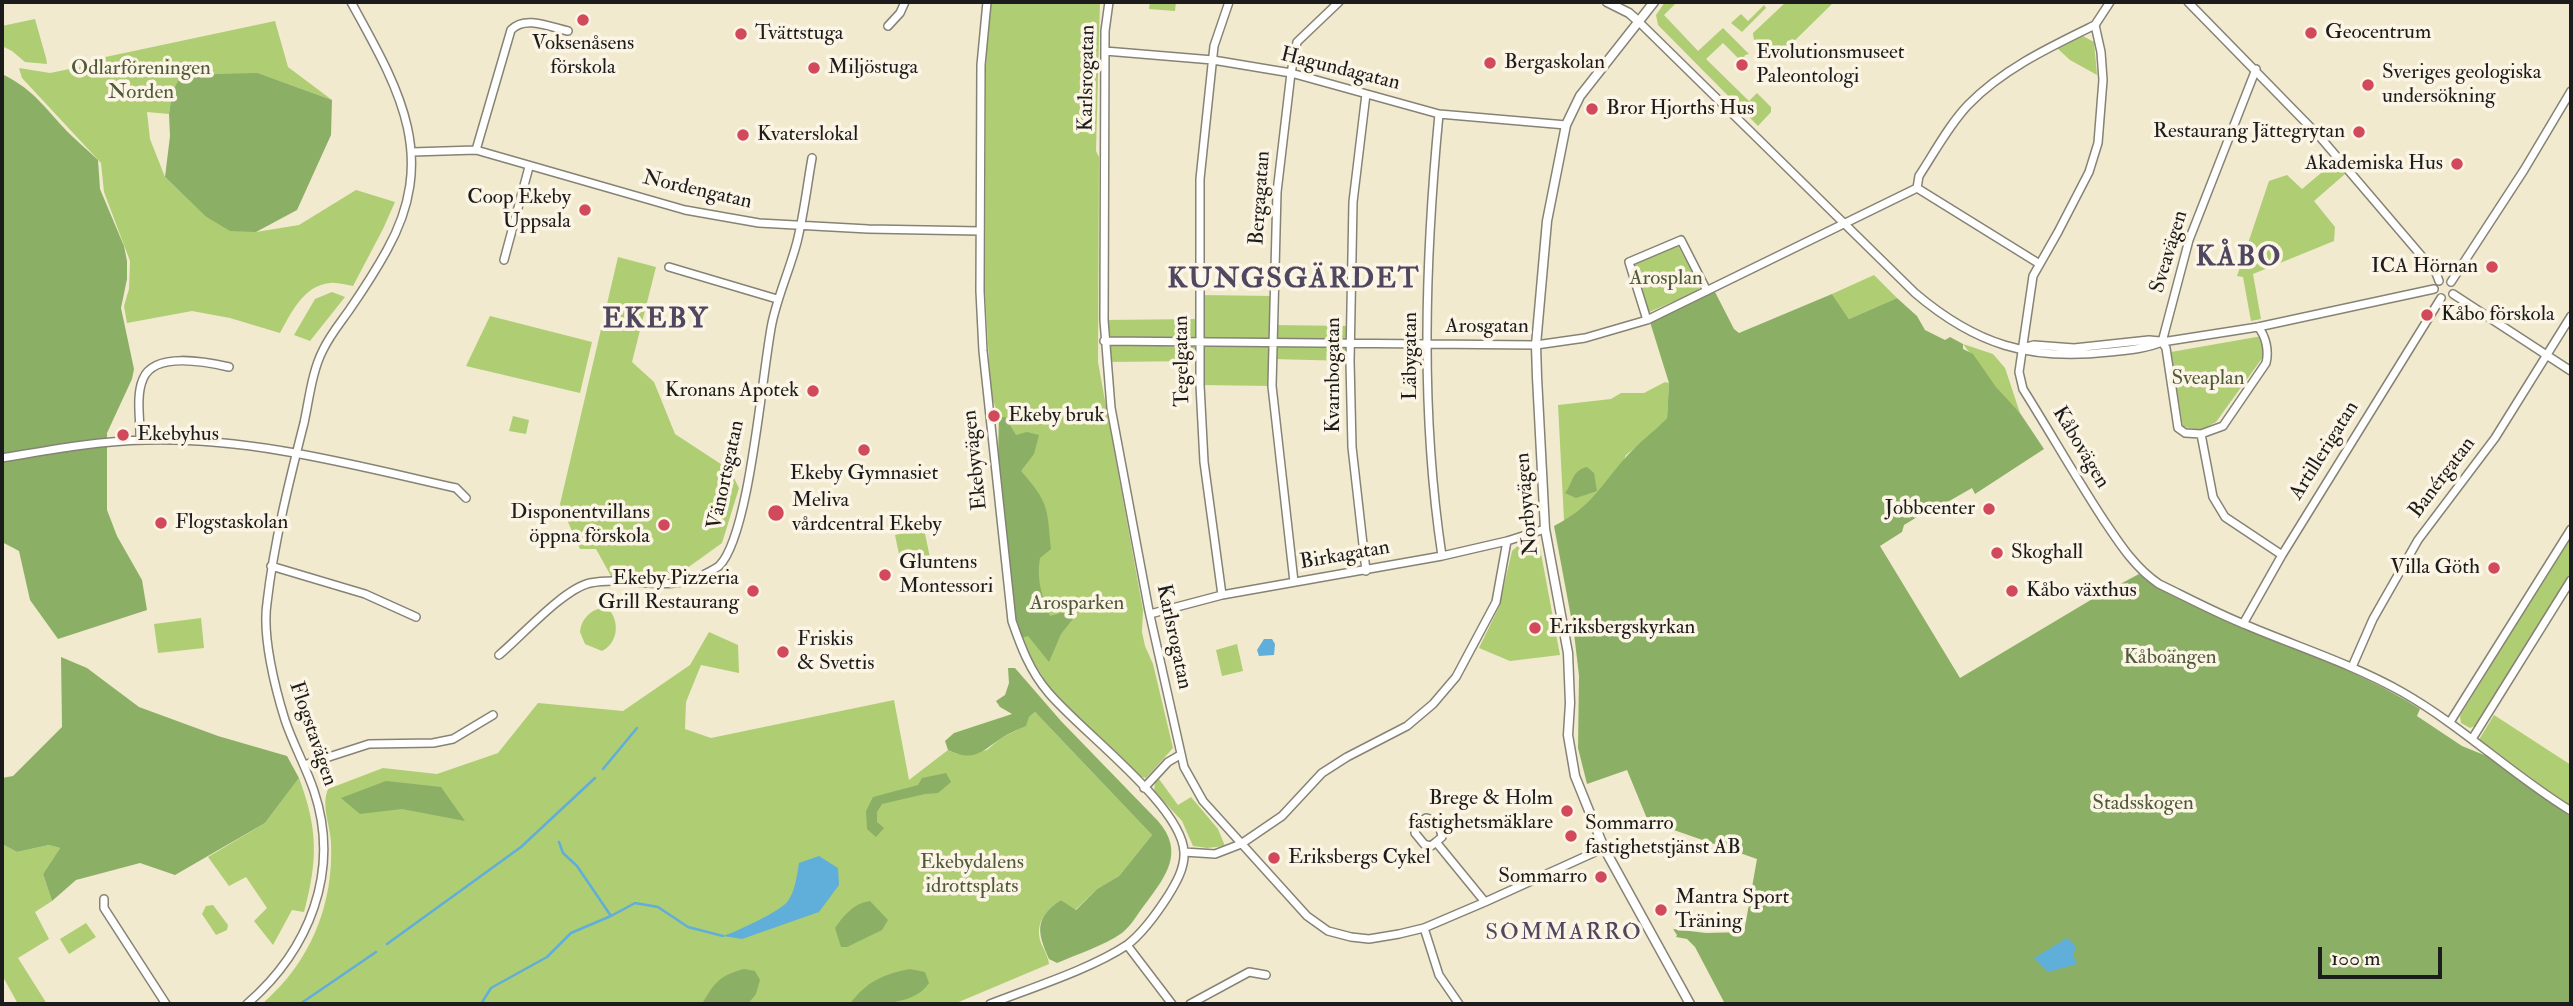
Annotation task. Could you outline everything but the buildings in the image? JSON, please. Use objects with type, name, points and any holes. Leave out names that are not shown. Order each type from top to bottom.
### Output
[{"type":"street","name":"Flogstavägen","points":[[247,1004],[269,986],[287,963],[312,917],[322,876],[322,825],[315,794],[285,720],[274,675],[265,611],[271,566],[321,351],[388,248],[403,216],[411,185],[412,152],[402,104],[379,53],[351,2]]},
{"type":"street","points":[[888,26],[900,13],[905,2]]},
{"type":"street","name":"Ekebyvägen","points":[[987,2],[981,65],[979,231],[983,351],[1012,621],[1027,661],[1048,693],[1144,788],[1176,826],[1184,852]]},
{"type":"street","name":"Karlsrogatan","points":[[1109,2],[1105,51],[1104,341],[1111,408],[1180,755],[1192,784],[1203,801],[1307,916],[1328,931],[1369,939],[1424,928],[1604,848]]},
{"type":"street","name":"Tegelgatan","points":[[1222,596],[1205,462],[1200,385],[1200,179],[1214,46],[1230,2]]},
{"type":"street","name":"Bergagatan","points":[[1294,582],[1272,386],[1277,192],[1297,42],[1339,2]]},
{"type":"street","points":[[1607,2],[1629,13],[1638,21],[1915,293],[1954,324],[1985,340],[2022,348],[2034,345],[2074,348],[2149,340],[2162,342],[2258,327],[2434,289],[2439,281],[2444,279],[2454,287],[2453,294],[2448,298],[2441,298],[2434,289]]},
{"type":"street","name":"Norbyvägen","points":[[1654,2],[1580,96],[1566,125],[1547,221],[1536,345],[1545,529],[1568,653],[1570,756],[1575,776],[1604,848],[1690,1004]]},
{"type":"street","points":[[2038,263],[1917,188],[1919,176],[1967,107],[1993,83],[2021,64],[2095,25],[2110,2]]},
{"type":"street","points":[[2189,2],[2256,69],[2366,191],[2436,273],[2439,281]]},
{"type":"street","points":[[476,150],[512,30],[516,25],[525,22],[568,31]]},
{"type":"street","name":"Kåbovägen","points":[[2095,25],[2103,80],[2098,143],[2080,191],[2033,276],[2019,372],[2023,389],[2091,500],[2136,565],[2159,584],[2243,624],[2353,667],[2401,691],[2450,722],[2544,795],[2571,811]]},
{"type":"street","name":"Hagundagatan","points":[[1105,51],[1213,60],[1291,74],[1439,114],[1566,125]]},
{"type":"street","name":"Sveavägen","points":[[2201,433],[2185,433],[2178,428],[2166,348],[2162,342],[2189,240],[2256,69]]},
{"type":"street","points":[[2451,282],[2524,170],[2571,91]]},
{"type":"street","name":"Kvarnbogatan","points":[[1366,94],[1353,202],[1350,344],[1352,447],[1366,571]]},
{"type":"street","name":"Läbygatan","points":[[1439,114],[1430,205],[1427,344],[1433,490],[1443,556]]},
{"type":"street","name":"Nordengatan","points":[[412,152],[476,150],[529,167],[717,217],[800,227],[979,231]]},
{"type":"street","name":"Vänortsgatan","points":[[499,656],[565,597],[587,583],[605,581],[674,584],[692,580],[719,566],[736,532],[750,471],[777,299],[800,227],[812,158]]},
{"type":"street","points":[[504,260],[529,167]]},
{"type":"street","name":"Arosgatan","points":[[1104,341],[1536,345],[1596,336],[1647,320],[1917,188]]},
{"type":"street","points":[[1647,320],[1629,262],[1681,240],[1707,291]]},
{"type":"street","points":[[670,267],[777,299]]},
{"type":"street","points":[[2453,294],[2571,371]]},
{"type":"street","name":"Artillerigatan","points":[[2243,624],[2282,555],[2441,298]]},
{"type":"street","name":"Banérgatan","points":[[2353,667],[2373,619],[2418,540],[2488,449],[2571,316]]},
{"type":"street","points":[[2258,327],[2267,350],[2266,362],[2222,426],[2201,433],[2213,497],[2225,517],[2282,555]]},
{"type":"street","points":[[140,434],[140,394],[143,378],[150,369],[162,363],[195,360],[229,367]]},
{"type":"street","points":[[2,458],[80,445],[146,439],[233,443],[456,488],[466,498]]},
{"type":"street","name":"Birkagatan","points":[[1150,614],[1222,596],[1443,556],[1545,529]]},
{"type":"street","points":[[2450,722],[2571,529]]},
{"type":"street","points":[[992,1004],[1094,962],[1127,945],[1150,921],[1168,895],[1182,868],[1184,852],[1215,854],[1241,844],[1282,816],[1322,773],[1407,726],[1433,704],[1457,677],[1496,602],[1507,541]]},
{"type":"street","points":[[271,566],[365,594],[416,617]]},
{"type":"street","points":[[2473,739],[2571,580]]},
{"type":"street","points":[[304,765],[369,744],[433,743],[453,739],[493,715]]},
{"type":"street","points":[[1144,788],[1168,762],[1180,755]]},
{"type":"street","points":[[1436,842],[1485,902]]},
{"type":"street","points":[[104,899],[104,908],[166,1004]]},
{"type":"street","points":[[1424,928],[1439,975],[1460,1004]]},
{"type":"street","points":[[1127,945],[1172,1004]]},
{"type":"street","points":[[1191,1004],[1249,972],[1266,975]]},
{"type":"green space","name":"Arosparken","points":[[991,2],[1100,2],[1096,151],[1099,157],[1098,362],[1143,610],[1142,632],[1153,664],[1173,748],[1146,778],[1137,776],[1051,690],[1028,653],[1016,620],[998,470],[999,417],[991,395],[985,291],[986,67]]},
{"type":"green space","points":[[1150,2],[1176,2],[1175,11],[1149,9]]},
{"type":"green space","points":[[1665,2],[1677,2],[1664,15],[1698,51],[1723,28],[1749,54],[1745,55],[1742,62],[1723,43],[1706,59],[1749,101],[1757,93],[1771,107],[1771,112],[1758,126],[1658,25],[1656,15]]},
{"type":"green space","points":[[1786,2],[1834,2],[1779,56],[1772,57],[1757,44],[1753,33]]},
{"type":"green space","points":[[1764,5],[1766,8],[1742,32],[1731,23],[1741,14],[1748,21]]},
{"type":"green space","points":[[35,19],[47,64],[25,62],[2,46],[2,26]]},
{"type":"green space","name":"Odlarföreningen Norden","points":[[275,21],[288,67],[332,100],[258,73],[172,93],[169,114],[147,112],[150,139],[165,177],[205,216],[256,232],[299,225],[356,190],[395,202],[383,229],[353,286],[333,283],[313,289],[299,301],[280,333],[230,318],[192,311],[127,323],[124,306],[129,289],[130,261],[104,192],[101,163],[22,78],[19,68],[50,73],[89,65],[97,66],[96,59]]},
{"type":"green space","points":[[2083,36],[2094,42],[2097,75],[2070,60],[2057,48]]},
{"type":"green space","points":[[258,73],[332,100],[331,135],[297,210],[256,232],[230,231],[205,216],[165,177],[172,93],[181,75]]},
{"type":"green space","points":[[2,74],[33,95],[98,160],[100,189],[124,246],[127,261],[127,279],[121,308],[134,369],[107,433],[107,510],[117,536],[142,580],[147,610],[58,639],[30,600],[19,551],[2,542]]},
{"type":"green space","points":[[2333,163],[2345,174],[2314,201],[2335,227],[2334,241],[2253,274],[2261,319],[2251,321],[2243,277],[2237,276],[2269,181],[2287,175],[2302,189]]},
{"type":"green space","name":"Arosplan","points":[[1677,244],[1700,286],[1698,291],[1647,313],[1632,264]]},
{"type":"green space","points":[[618,257],[656,267],[632,362],[654,382],[675,434],[730,470],[739,488],[722,543],[674,577],[611,576],[596,549],[580,549],[560,504]]},
{"type":"green space","points":[[1874,275],[1897,298],[1849,319],[1832,294]]},
{"type":"green space","points":[[332,292],[345,297],[310,341],[294,335],[315,299]]},
{"type":"green space","name":"Stadsskogen","points":[[1715,292],[1734,329],[1739,333],[1832,294],[1849,319],[1897,298],[1917,316],[1925,330],[1945,340],[1950,337],[1973,354],[1996,387],[2020,413],[2044,449],[1975,494],[1972,488],[1944,504],[1940,503],[1904,525],[1902,532],[1880,546],[1960,678],[2139,574],[2164,591],[2209,613],[2343,669],[2395,694],[2420,709],[2417,716],[2462,746],[2489,757],[2571,817],[2571,1004],[1725,1004],[1695,947],[1687,939],[1676,937],[1673,929],[1706,933],[1744,932],[1757,859],[1648,821],[1627,770],[1587,784],[1578,748],[1579,676],[1574,633],[1554,526],[1587,504],[1617,467],[1667,418],[1669,383],[1650,322]]},
{"type":"green space","points":[[1200,295],[1273,296],[1272,325],[1351,326],[1350,361],[1272,359],[1272,386],[1200,385],[1199,361],[1106,362],[1104,320],[1199,319]]},
{"type":"green space","points":[[490,316],[592,342],[580,393],[466,366]]},
{"type":"green space","name":"Sveaplan","points":[[2262,336],[2265,350],[2263,357],[2216,422],[2201,430],[2183,427],[2171,352]]},
{"type":"green space","points":[[1963,344],[1993,354],[2005,368],[2020,413],[2001,394]]},
{"type":"green space","points":[[1665,382],[1669,383],[1667,418],[1626,455],[1619,473],[1621,502],[1567,525],[1564,520],[1558,405],[1611,399],[1621,393],[1644,393]]},
{"type":"green space","points":[[513,416],[529,420],[526,434],[509,431]]},
{"type":"green space","points":[[999,417],[1005,417],[1016,435],[1027,432],[1039,435],[1034,454],[1021,471],[1042,499],[1047,514],[1051,549],[1040,558],[1040,588],[1050,616],[1067,611],[1076,615],[1061,634],[1049,662],[1028,636],[1022,638],[1016,620],[998,470]]},
{"type":"green space","points":[[1587,467],[1594,473],[1597,491],[1576,498],[1565,493],[1575,474]]},
{"type":"green space","points":[[924,529],[932,567],[908,571],[905,553],[899,554],[895,535]]},
{"type":"green space","points":[[2571,536],[2571,572],[2477,725],[2470,728],[2461,723],[2460,716]]},
{"type":"green space","points":[[1530,541],[1540,548],[1560,655],[1510,661],[1479,648],[1499,607],[1512,551],[1520,544]]},
{"type":"green space","points":[[601,608],[611,612],[616,629],[611,644],[602,651],[585,644],[580,632],[586,617]]},
{"type":"green space","points":[[201,618],[204,648],[158,653],[154,624]]},
{"type":"green space","name":"Ekebydalens idrottsplats","points":[[709,632],[738,645],[739,673],[701,665],[686,702],[685,729],[711,738],[894,700],[909,780],[948,750],[957,754],[987,750],[1001,738],[1025,726],[1035,712],[1152,835],[1119,876],[1097,889],[1075,910],[1061,900],[1046,913],[1040,923],[1039,936],[1049,964],[954,1004],[262,1004],[279,988],[306,951],[323,910],[331,865],[326,808],[328,789],[383,768],[437,774],[498,753],[538,703],[623,711],[690,665]]},
{"type":"green space","points":[[1237,644],[1243,671],[1222,676],[1216,650]]},
{"type":"green space","points":[[61,657],[87,668],[139,707],[218,736],[287,756],[299,778],[265,823],[175,875],[140,863],[76,880],[52,901],[43,874],[60,848],[49,845],[17,852],[2,844],[2,778],[13,776],[62,727]]},
{"type":"green space","points":[[1008,668],[1015,668],[1061,721],[1158,821],[1170,843],[1170,864],[1166,873],[1126,930],[1107,942],[1057,963],[1049,959],[1040,933],[1042,919],[1046,913],[1061,900],[1076,910],[1097,889],[1119,876],[1152,835],[1035,712],[1029,717],[1026,726],[976,754],[957,754],[948,750],[945,741],[954,733],[1012,714],[1000,707],[996,701],[1005,695],[1009,683]]},
{"type":"green space","points":[[2494,715],[2571,765],[2571,811],[2477,743]]},
{"type":"green space","points":[[946,773],[951,782],[938,793],[882,804],[877,812],[877,822],[884,828],[876,837],[867,829],[866,811],[873,797],[918,785],[922,778]]},
{"type":"green space","points":[[299,778],[313,829],[312,876],[304,912],[292,910],[273,945],[254,921],[267,908],[246,877],[229,886],[208,857],[265,823]]},
{"type":"green space","points":[[1159,779],[1178,805],[1191,797],[1218,829],[1225,846],[1193,846],[1182,821],[1154,791],[1155,783]]},
{"type":"green space","points":[[386,781],[441,787],[465,821],[402,809],[360,814],[341,798]]},
{"type":"green space","points":[[2,844],[17,852],[49,845],[60,848],[43,874],[52,901],[35,912],[49,939],[18,958],[47,1004],[18,1004],[2,975]]},
{"type":"green space","points":[[870,901],[888,920],[882,930],[847,947],[841,947],[835,928],[850,910]]},
{"type":"green space","points":[[213,905],[228,925],[227,930],[216,935],[202,914],[206,906]]},
{"type":"green space","points":[[86,923],[96,937],[69,954],[60,939]]},
{"type":"green space","points":[[744,969],[755,971],[760,980],[756,994],[748,1004],[702,1004],[719,981]]},
{"type":"green space","points":[[910,969],[925,972],[929,983],[914,996],[894,1002],[850,1004],[862,990],[876,980]]},
{"type":"water","points":[[1264,639],[1272,639],[1275,644],[1274,655],[1259,656],[1257,650]]},
{"type":"water","points":[[819,856],[838,868],[839,885],[819,912],[742,939],[723,936],[758,921],[784,905],[792,893],[799,863]]},
{"type":"water","points":[[2067,938],[2076,946],[2073,955],[2077,964],[2048,972],[2034,958]]},
{"type":"waterway","points":[[603,769],[637,728]]},
{"type":"waterway","points":[[387,944],[521,847],[595,778]]},
{"type":"waterway","points":[[559,842],[563,853],[577,866],[611,916]]},
{"type":"waterway","points":[[481,1004],[491,988],[547,957],[571,933],[635,903],[658,907],[688,927],[723,936]]},
{"type":"waterway","points":[[300,1004],[376,952]]},
{"type":"place","name":"Voksenåsens förskola","points":[[583,20]]},
{"type":"place","name":"Geocentrum","points":[[2311,33]]},
{"type":"place","name":"Tvättstuga","points":[[741,34]]},
{"type":"place","name":"Bergaskolan","points":[[1490,63]]},
{"type":"place","name":"Evolutionsmuseet Paleontologi","points":[[1742,65]]},
{"type":"place","name":"Miljöstuga","points":[[814,68]]},
{"type":"place","name":"Sveriges geologiska undersökning","points":[[2368,85]]},
{"type":"place","name":"Bror Hjorths Hus","points":[[1592,109]]},
{"type":"place","name":"Restaurang Jättegrytan","points":[[2359,132]]},
{"type":"place","name":"Kvaterslokal","points":[[743,135]]},
{"type":"place","name":"Akademiska Hus","points":[[2457,164]]},
{"type":"place","name":"Coop Ekeby Uppsala","points":[[585,210]]},
{"type":"place","name":"ICA Hörnan","points":[[2492,267]]},
{"type":"place","name":"Kåbo förskola","points":[[2427,315]]},
{"type":"place","name":"Kronans Apotek","points":[[813,391]]},
{"type":"place","name":"Ekeby bruk","points":[[994,416]]},
{"type":"place","name":"Ekebyhus","points":[[123,435]]},
{"type":"place","name":"Ekeby Gymnasiet","points":[[864,450]]},
{"type":"place","name":"Jobbcenter","points":[[1989,509]]},
{"type":"place","name":"Meliva vårdcentral Ekeby","points":[[776,513]]},
{"type":"place","name":"Flogstaskolan","points":[[161,523]]},
{"type":"place","name":"Disponentvillans öppna förskola","points":[[664,525]]},
{"type":"place","name":"Skoghall","points":[[1997,553]]},
{"type":"place","name":"Villa Göth","points":[[2494,568]]},
{"type":"place","name":"Gluntens Montessori","points":[[885,575]]},
{"type":"place","name":"Ekeby Pizzeria Grill Restaurang","points":[[753,591]]},
{"type":"place","name":"Kåbo växthus","points":[[2012,591]]},
{"type":"place","name":"Eriksbergskyrkan","points":[[1535,628]]},
{"type":"place","name":"Friskis & Svettis","points":[[783,652]]},
{"type":"place","name":"Brege & Holm fastighetsmäklare","points":[[1567,811]]},
{"type":"place","name":"Sommarro fastighetstjänst AB","points":[[1571,836]]},
{"type":"place","name":"Eriksbergs Cykel","points":[[1274,858]]},
{"type":"place","name":"Sommarro","points":[[1601,877]]},
{"type":"place","name":"Mantra Sport Träning","points":[[1661,910]]},
{"type":"district","name":"KÅBO","points":[[2239,259]]},
{"type":"district","name":"KUNGSGÄRDET","points":[[1294,281]]},
{"type":"district","name":"EKEBY","points":[[656,321]]},
{"type":"district","name":"SOMMARRO","points":[[1564,934]]},
{"type":"park label","name":"Kåboängen","points":[[2170,658]]}]
